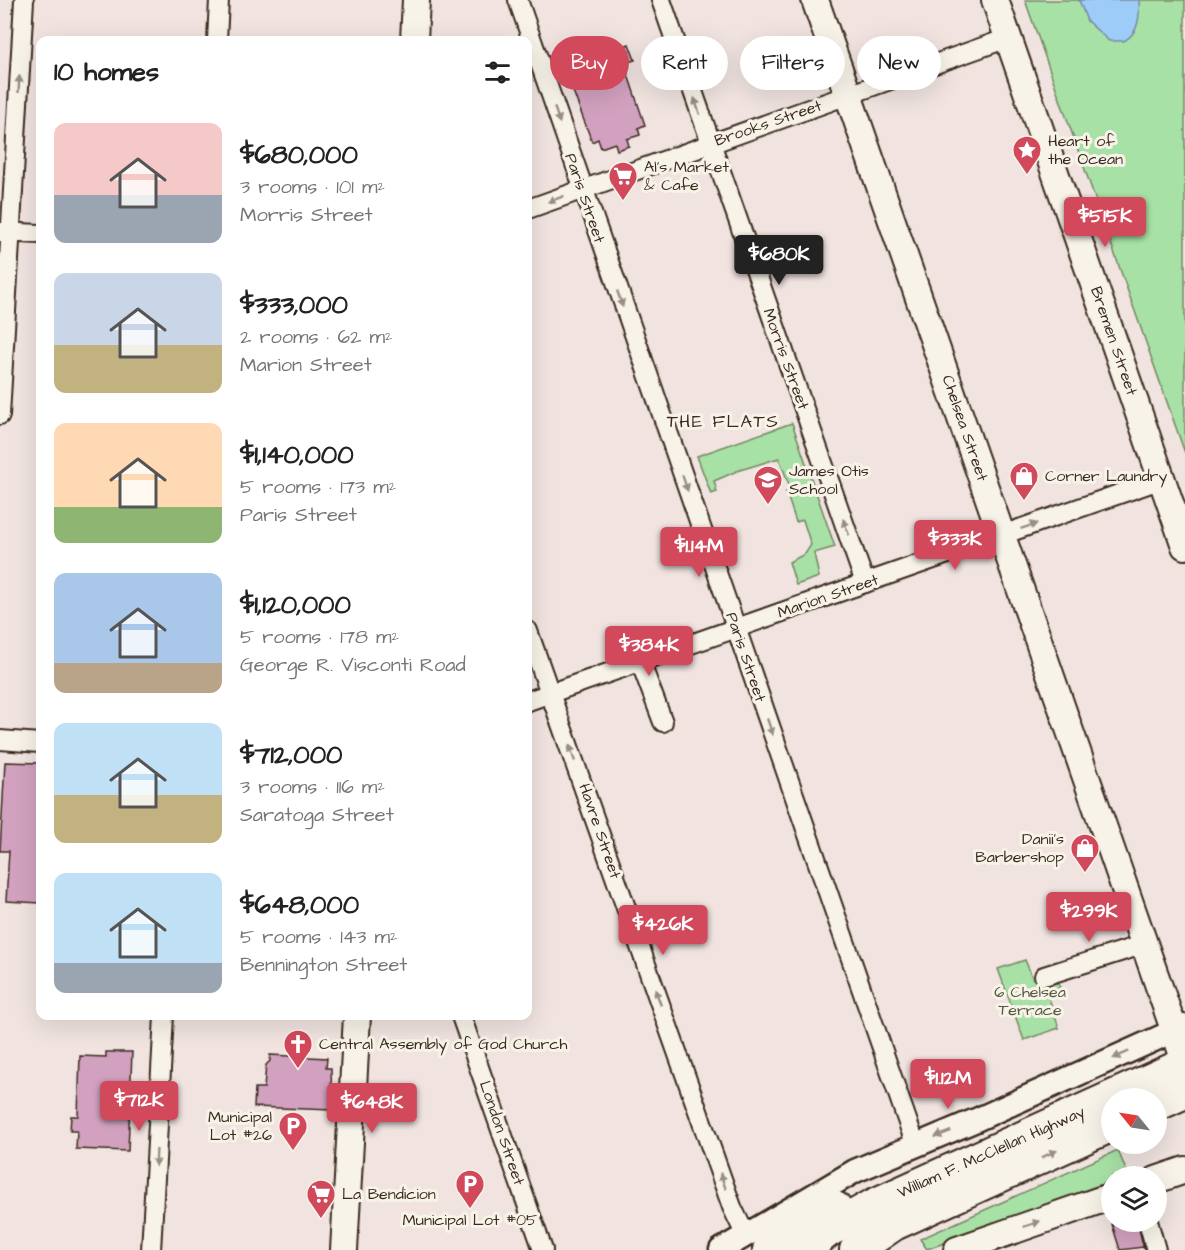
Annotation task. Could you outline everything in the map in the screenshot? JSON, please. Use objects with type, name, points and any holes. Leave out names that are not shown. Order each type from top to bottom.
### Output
[{"type":"highway","name":"William F. McClellan Highway","points":[[1149,1088],[1185,1063]]},
{"type":"highway","points":[[1167,1100],[1185,1092]]},
{"type":"highway","name":"William F. McClellan Highway","points":[[804,1250],[834,1227],[874,1205],[993,1151],[1101,1119]]},
{"type":"highway","name":"William F. McClellan Highway","points":[[856,1250],[886,1228],[977,1187],[1101,1121]]},
{"type":"highway","points":[[757,1242],[796,1228],[939,1163],[993,1151]]},
{"type":"highway","points":[[891,1250],[977,1187]]},
{"type":"main road","points":[[414,36],[416,0]]},
{"type":"main road","name":"Chelsea Street","points":[[815,0],[1144,944],[1180,1028],[1185,1063]]},
{"type":"main road","name":"Bremen Street","points":[[995,0],[1185,546]]},
{"type":"main road","points":[[344,1250],[357,1020]]},
{"type":"main road","points":[[1167,1176],[1185,1170]]},
{"type":"main road","points":[[957,1250],[1101,1200]]},
{"type":"street","points":[[0,415],[5,233],[24,0]]},
{"type":"street","points":[[217,36],[219,0]]},
{"type":"street","name":"Paris Street","points":[[518,0],[530,36]]},
{"type":"street","name":"Morris Street","points":[[661,0],[865,583]]},
{"type":"street","name":"Brooks Street","points":[[532,208],[710,142],[849,96],[1008,38]]},
{"type":"street","name":"Paris Street","points":[[532,41],[915,1143]]},
{"type":"street","points":[[5,233],[36,234]]},
{"type":"street","name":"Marion Street","points":[[532,699],[1162,479]]},
{"type":"street","name":"Havre Street","points":[[532,642],[732,1207],[757,1242]]},
{"type":"street","points":[[640,661],[663,722]]},
{"type":"street","points":[[0,740],[36,743]]},
{"type":"street","points":[[1044,976],[1144,944]]},
{"type":"street","points":[[151,1250],[164,1020]]},
{"type":"street","name":"London Street","points":[[462,1020],[543,1250]]},
{"type":"street","points":[[721,1250],[757,1242],[833,1182],[915,1143],[976,1120],[1180,1028]]},
{"type":"street","points":[[1151,1232],[1156,1250]]},
{"type":"green space","points":[[1025,0],[1185,0],[1185,453]]},
{"type":"green space","points":[[792,423],[835,547],[814,553],[819,577],[796,585],[789,562],[805,554],[811,545],[803,520],[796,522],[786,492],[791,490],[779,458],[714,481],[717,492],[711,494],[697,456]]},
{"type":"green space","name":"6 Chelsea Terrace","points":[[1025,960],[1033,979],[1054,972],[1060,988],[1047,992],[1059,1028],[1024,1040],[998,969]]},
{"type":"green space","points":[[1109,1154],[1120,1154],[1124,1166],[1101,1166],[1101,1188],[927,1249],[920,1239]]},
{"type":"water","points":[[1079,0],[1139,0],[1139,18],[1136,29],[1124,41],[1109,41],[1087,21]]},
{"type":"building","points":[[629,44],[635,60],[629,62]]},
{"type":"building","points":[[629,78],[645,125],[638,128],[640,135],[627,139],[629,146],[617,150],[615,143],[601,148],[598,139],[592,142],[573,90],[629,90]]},
{"type":"building","points":[[5,762],[36,763],[36,903],[6,901],[9,851],[0,851]]},
{"type":"building","points":[[106,1052],[132,1052],[128,1151],[76,1149],[77,1131],[70,1131],[71,1116],[78,1116],[80,1056],[106,1057]]},
{"type":"building","points":[[270,1055],[327,1058],[326,1068],[331,1068],[332,1110],[254,1107],[255,1088],[264,1088],[266,1065],[270,1061]]},
{"type":"building","points":[[1114,1232],[1140,1232],[1144,1249],[1143,1247],[1120,1250]]},
{"type":"place","name":"Heart of the Ocean","points":[[1027,176]]},
{"type":"place","name":"Al's Market & Cafe","points":[[623,202]]},
{"type":"place","name":"Corner Laundry","points":[[1024,502]]},
{"type":"place","name":"James Otis School","points":[[768,506]]},
{"type":"place","name":"Danii's Barbershop","points":[[1085,874]]},
{"type":"place","name":"Central Assembly of God Church","points":[[298,1070]]},
{"type":"place","name":"Municipal Lot #26","points":[[293,1152]]},
{"type":"place","name":"Municipal Lot #05","points":[[470,1210]]},
{"type":"place","name":"La Bendicion","points":[[321,1220]]},
{"type":"district","name":"THE FLATS","points":[[723,421]]}]
